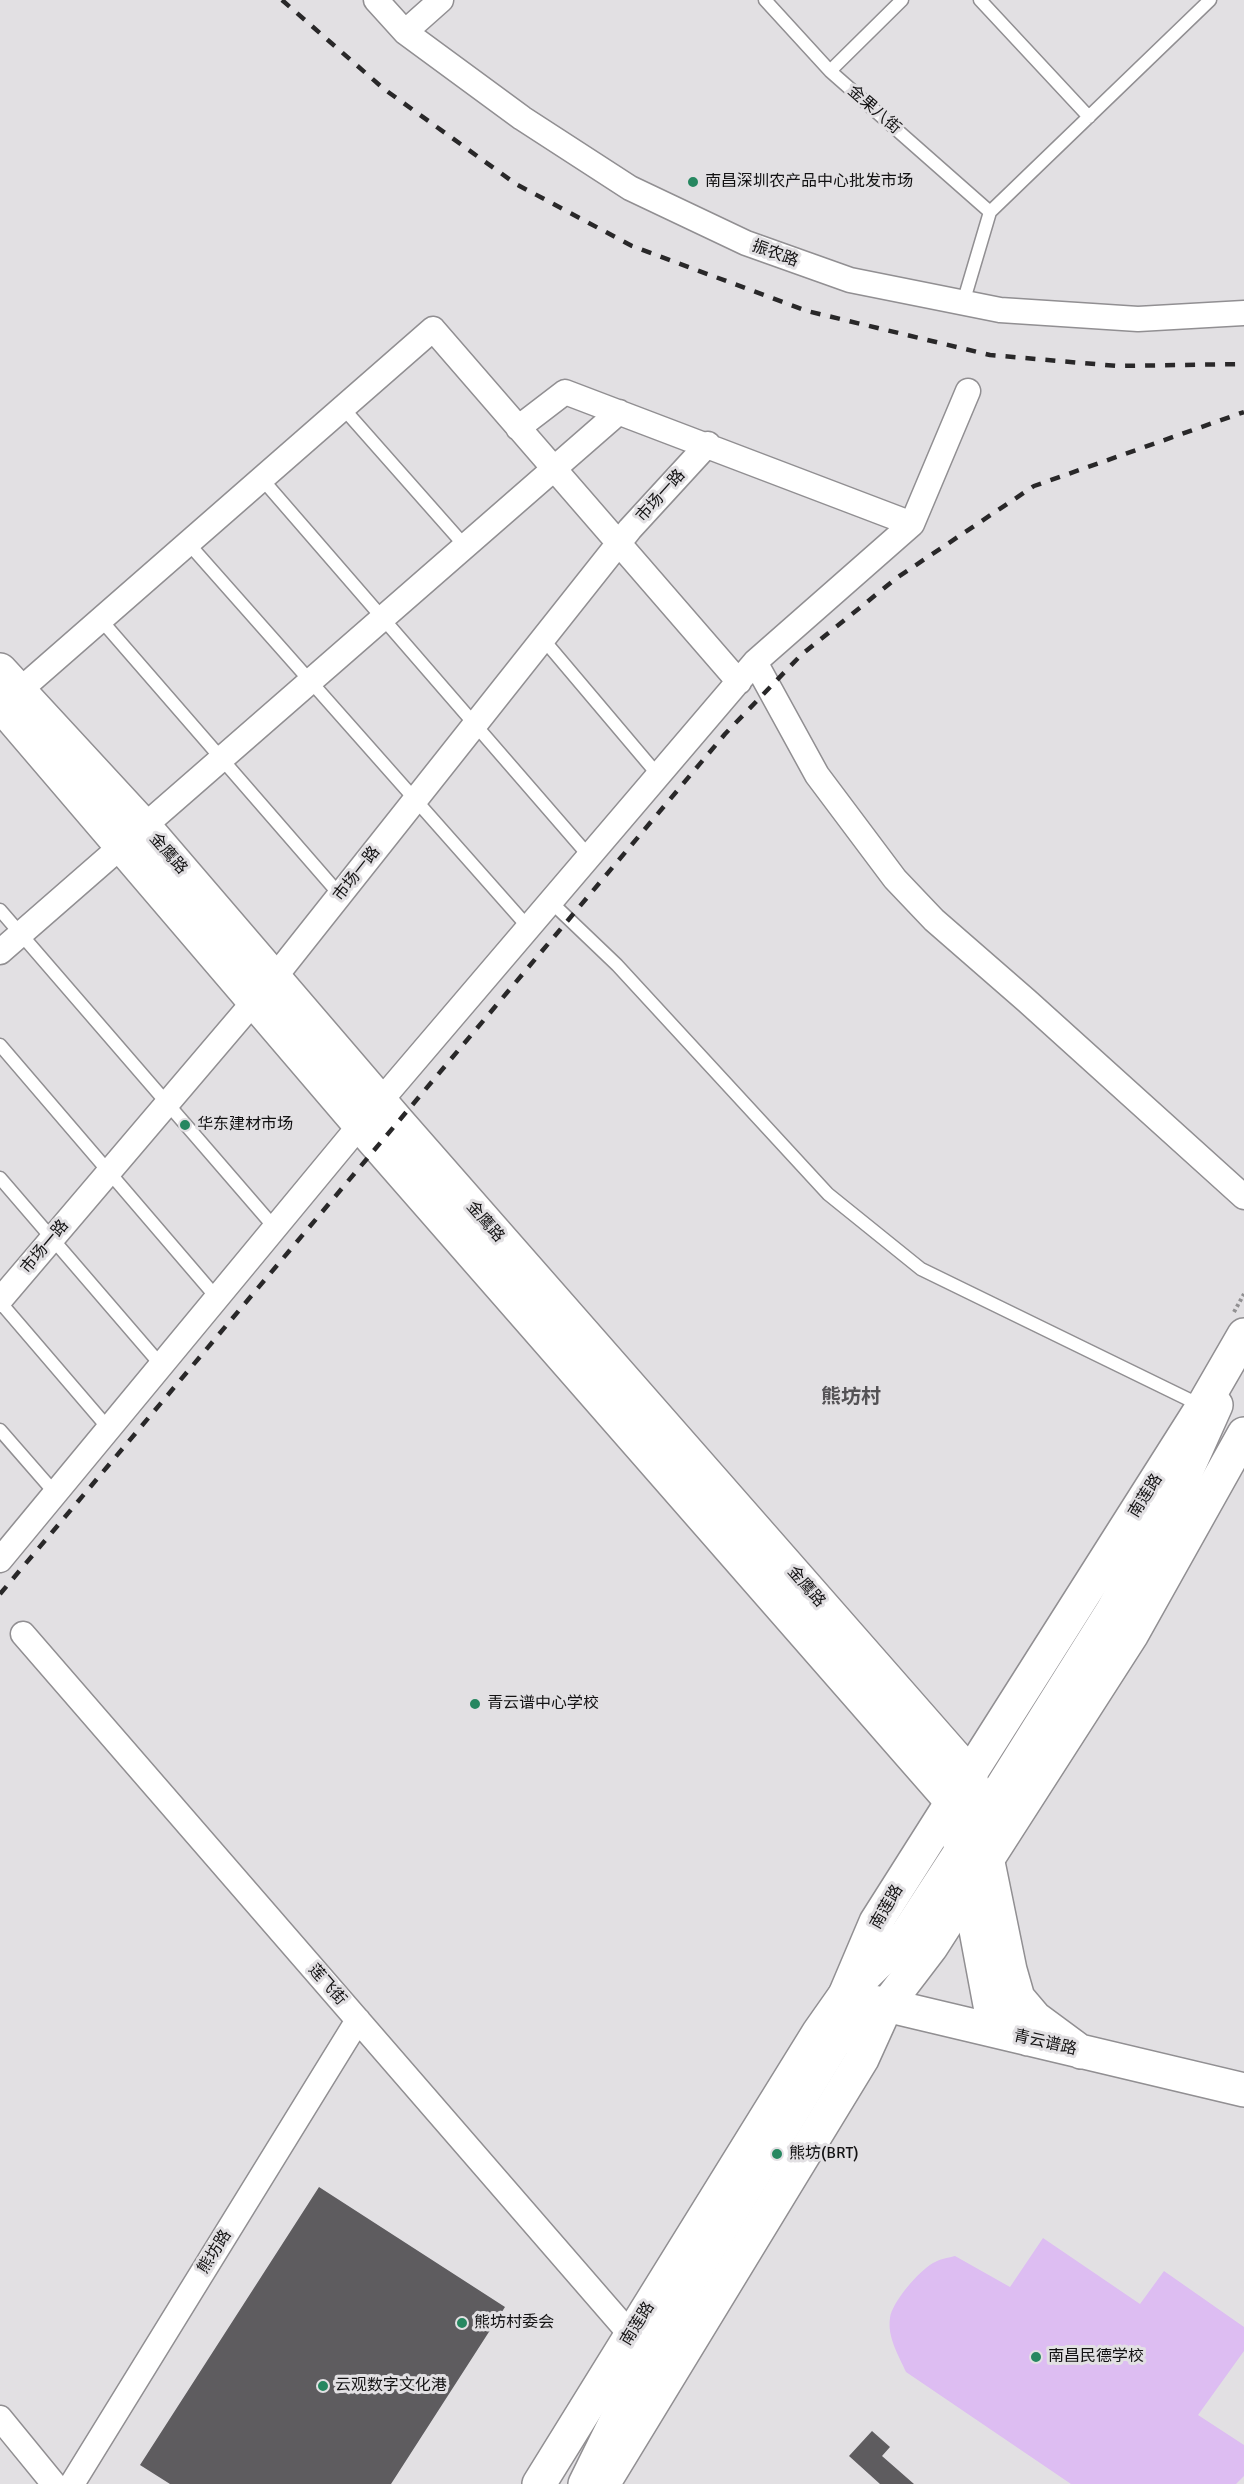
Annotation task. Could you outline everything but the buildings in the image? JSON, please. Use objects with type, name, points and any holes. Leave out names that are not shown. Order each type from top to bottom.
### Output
[{"type":"main road","name":"金鹰路","points":[[7,705],[133,836],[952,1802]]},
{"type":"main road","name":"金鹰路","points":[[371,1114],[970,1774]]},
{"type":"main road","name":"南莲路","points":[[539,2484],[819,2032],[845,1995],[876,1922],[1203,1406],[1244,1335]]},
{"type":"main road","points":[[1028,2039],[990,2005],[968,1888],[980,1822],[1113,1610],[1182,1482],[1244,1342]]},
{"type":"main road","points":[[845,1995],[907,1934],[974,1855],[1132,1634],[1244,1434]]},
{"type":"main road","points":[[970,1774],[980,1822]]},
{"type":"main road","points":[[952,1802],[974,1855],[1018,1998],[1035,2018],[1082,2052]]},
{"type":"main road","points":[[603,2484],[862,2059],[886,2006],[931,1947],[968,1888]]},
{"type":"main road","name":"青云谱路","points":[[845,1995],[1244,2090]]},
{"type":"main road","points":[[585,2484],[669,2314],[835,2041],[886,2006]]},
{"type":"street","name":"振农路","points":[[376,0],[405,32],[522,118],[630,189],[746,243],[850,280],[1000,310],[1138,319],[1244,313]]},
{"type":"street","points":[[405,32],[441,0]]},
{"type":"street","points":[[7,705],[188,543],[433,330],[739,682]]},
{"type":"street","points":[[0,1560],[528,927],[755,662],[912,525],[968,391]]},
{"type":"street","points":[[518,428],[566,392],[708,444],[912,525]]},
{"type":"street","points":[[0,952],[619,412]]},
{"type":"street","name":"市场一路","points":[[0,1301],[264,989],[619,544],[708,444]]},
{"type":"street","points":[[755,662],[817,775],[895,879],[934,920],[1028,1000],[1244,1197]]},
{"type":"street","name":"莲飞街","points":[[23,1634],[631,2335]]},
{"type":"street","name":"熊坊路","points":[[72,2484],[358,2020]]},
{"type":"street","points":[[0,2418],[54,2484]]},
{"type":"lane","name":"金果八街","points":[[765,0],[830,71],[990,212]]},
{"type":"lane","points":[[830,71],[902,0]]},
{"type":"lane","points":[[980,0],[1089,117]]},
{"type":"lane","points":[[963,303],[990,212],[1089,117],[1202,3]]},
{"type":"lane","points":[[343,408],[465,546]]},
{"type":"lane","points":[[262,478],[589,856]]},
{"type":"lane","points":[[188,543],[528,927]]},
{"type":"lane","points":[[101,620],[340,895]]},
{"type":"lane","points":[[543,639],[658,775]]},
{"type":"lane","points":[[550,901],[617,965],[828,1194],[921,1269],[1203,1406]]},
{"type":"lane","points":[[0,910],[275,1228]]},
{"type":"lane","points":[[0,1045],[217,1298]]},
{"type":"lane","points":[[0,1178],[161,1365]]},
{"type":"lane","points":[[0,1301],[109,1428]]},
{"type":"lane","points":[[0,1430],[55,1493]]},
{"type":"shaded area","name":"南昌民德学校","points":[[1043,2238],[1140,2304],[1164,2271],[1244,2327],[1244,2351],[1198,2415],[1244,2445],[1244,2476],[1236,2484],[1071,2484],[906,2372],[892,2339],[890,2318],[907,2287],[927,2267],[955,2256],[1010,2287]]},
{"type":"railway","points":[[282,0],[384,89],[516,184],[632,246],[807,311],[990,355],[1117,366],[1244,364]]},
{"type":"railway","points":[[0,1594],[725,734],[801,655],[898,577],[1034,486],[1244,412]]},
{"type":"place","name":"南昌深圳农产品中心批发市场","points":[[693,182]]},
{"type":"place","name":"华东建材市场","points":[[185,1125]]},
{"type":"place","name":"青云谱中心学校","points":[[475,1704]]},
{"type":"place","name":"熊坊(BRT)","points":[[777,2154]]},
{"type":"place","name":"熊坊村委会","points":[[462,2323]]},
{"type":"place","name":"南昌民德学校","points":[[1036,2357]]},
{"type":"place","name":"云观数字文化港","points":[[323,2386]]},
{"type":"district","name":"熊坊村","points":[[851,1398]]}]
